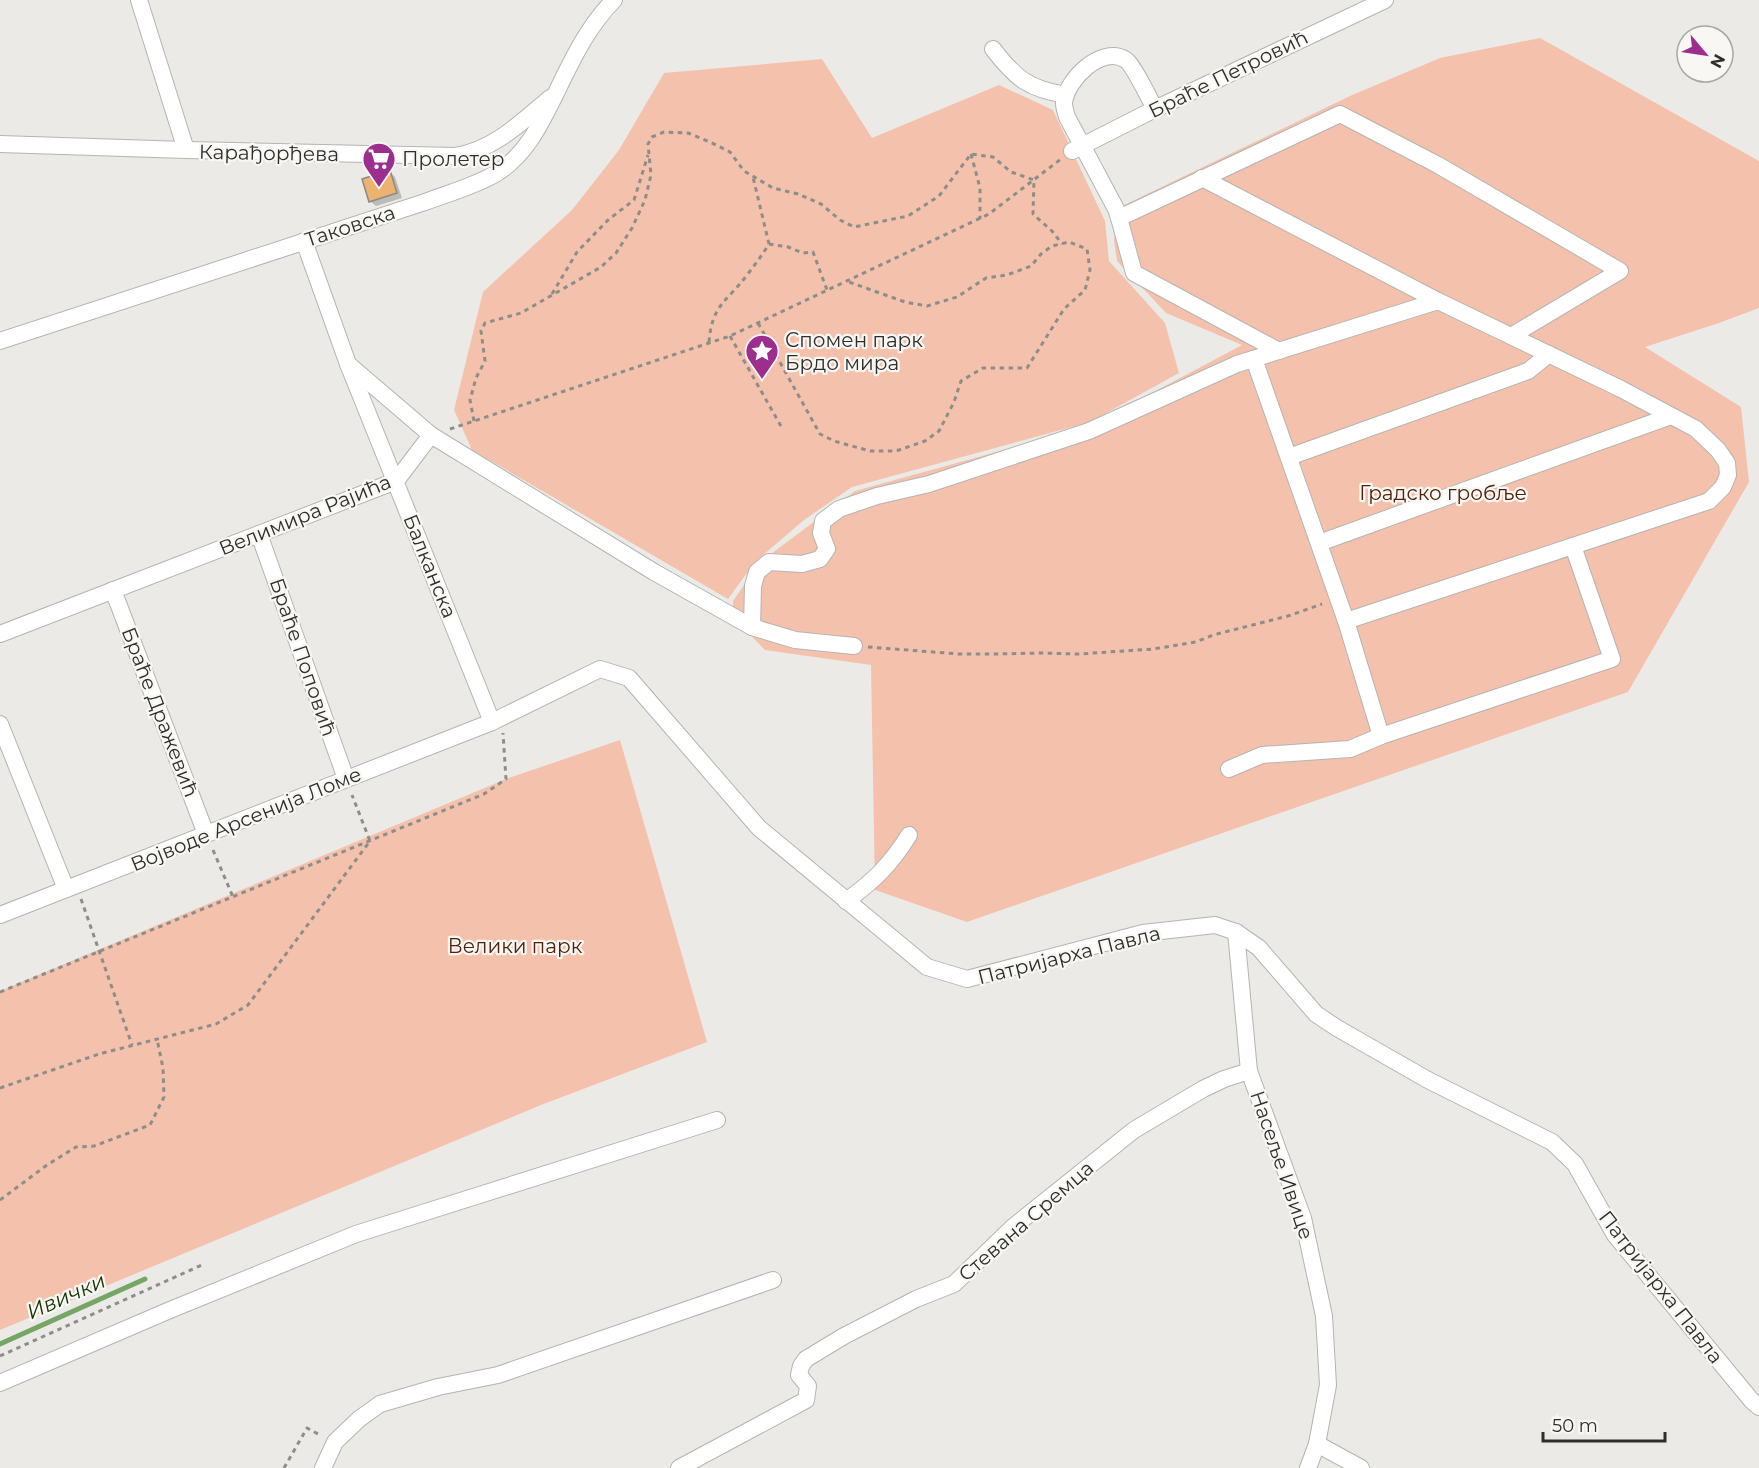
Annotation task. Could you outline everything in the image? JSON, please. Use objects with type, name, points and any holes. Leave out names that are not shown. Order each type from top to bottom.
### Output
[{"type":"street","points":[[139,0],[186,150]]},
{"type":"street","name":"Таковска","points":[[0,341],[464,188],[496,173],[517,157],[536,132],[581,44],[602,13],[614,0]]},
{"type":"street","name":"Браће Петровић","points":[[1077,148],[1385,0]]},
{"type":"street","points":[[993,49],[1007,68],[1024,82],[1046,92],[1066,95]]},
{"type":"street","points":[[1155,109],[1129,63],[1114,56],[1089,65],[1081,72],[1070,87],[1064,104],[1077,148],[1116,209],[1134,273],[1279,351]]},
{"type":"street","name":"Карађорђева","points":[[0,144],[455,156],[465,155],[491,143],[522,122],[555,94]]},
{"type":"street","points":[[1119,218],[1340,114],[1438,165],[1620,271],[1511,336]]},
{"type":"street","points":[[1202,178],[1438,301],[1621,389],[1696,429],[1718,450],[1727,463],[1728,475],[1723,487],[1709,501],[1346,621]]},
{"type":"street","name":"Балканска","points":[[304,241],[348,364],[497,719]]},
{"type":"street","points":[[752,627],[753,586],[757,572],[769,562],[802,564],[820,559],[827,549],[821,533],[823,521],[839,508],[877,496],[929,484],[1089,431],[1237,364],[1438,301]]},
{"type":"street","points":[[1289,457],[1528,371],[1549,354]]},
{"type":"street","points":[[1254,359],[1346,621],[1381,736]]},
{"type":"street","points":[[348,364],[431,435],[654,572],[733,617],[752,627],[795,640],[854,646]]},
{"type":"street","points":[[1319,543],[1671,416]]},
{"type":"street","name":"Велимира Рајића","points":[[0,634],[396,482],[431,435]]},
{"type":"street","name":"Браће Поповић","points":[[259,534],[346,779]]},
{"type":"street","points":[[1229,769],[1262,755],[1350,749],[1381,736],[1612,659],[1573,546]]},
{"type":"street","name":"Браће Дражевић","points":[[113,590],[206,834]]},
{"type":"street","name":"Патријарха Павла","points":[[497,719],[600,669],[629,678],[759,828],[927,967],[967,980],[1143,933],[1215,925],[1236,932],[1259,948],[1316,1014],[1337,1028],[1428,1080],[1552,1142],[1575,1164],[1615,1235],[1759,1407]]},
{"type":"street","name":"Војводе Арсенија Ломе","points":[[0,915],[497,719]]},
{"type":"street","points":[[0,724],[71,887]]},
{"type":"street","points":[[846,901],[869,884],[895,857],[909,835]]},
{"type":"street","name":"Насеље Ивице","points":[[1236,932],[1249,1071],[1303,1218],[1324,1316],[1328,1385],[1317,1444],[1308,1468]]},
{"type":"street","name":"Стевана Сремца","points":[[679,1468],[806,1400],[808,1386],[799,1375],[806,1359],[844,1336],[916,1299],[954,1284],[1013,1227],[1134,1130],[1203,1089],[1249,1071]]},
{"type":"street","points":[[0,1383],[356,1234],[717,1120]]},
{"type":"street","points":[[323,1468],[335,1442],[359,1419],[381,1404],[438,1387],[498,1376],[773,1281]]},
{"type":"street","points":[[1317,1444],[1361,1468]]},
{"type":"path","points":[[474,421],[470,400],[476,378],[486,361],[481,331],[485,323],[521,313],[601,267],[616,253],[632,228],[645,200],[651,175],[648,144],[652,137],[664,132],[688,133],[730,153],[744,171],[753,177],[773,188],[798,194],[821,204],[840,220],[854,227],[908,216],[939,196],[971,154]]},
{"type":"path","points":[[431,435],[730,336],[980,219],[1077,148]]},
{"type":"path","points":[[550,296],[577,252],[608,220],[634,200],[649,153]]},
{"type":"path","points":[[971,154],[993,157],[1011,172],[1034,180]]},
{"type":"path","points":[[971,154],[980,188],[980,219]]},
{"type":"path","points":[[709,343],[710,325],[721,303],[746,277],[769,244],[753,177]]},
{"type":"path","points":[[1034,180],[1033,214],[1052,231],[1062,244]]},
{"type":"path","points":[[758,323],[820,434],[834,441],[870,451],[896,451],[925,441],[939,432],[954,402],[961,381],[983,368],[1027,368],[1064,309],[1085,290],[1090,270],[1087,249],[1069,242],[1052,246],[1031,266],[1007,275],[986,278],[957,297],[927,306],[905,302],[846,281]]},
{"type":"path","points":[[769,244],[788,247],[803,253],[813,252],[827,290]]},
{"type":"path","points":[[730,336],[782,428]]},
{"type":"path","points":[[854,646],[959,654],[1079,654],[1153,649],[1196,642],[1213,635],[1288,616],[1338,598]]},
{"type":"path","points":[[0,992],[484,794],[506,779],[497,719]]},
{"type":"path","points":[[346,779],[370,841]]},
{"type":"path","points":[[206,834],[233,897]]},
{"type":"path","points":[[0,1088],[99,1054],[216,1024],[248,1005],[370,841]]},
{"type":"path","points":[[71,887],[99,951],[132,1046]]},
{"type":"path","points":[[0,1200],[47,1165],[76,1147],[94,1146],[150,1125],[164,1097],[163,1068],[157,1039]]},
{"type":"path","points":[[0,1356],[204,1264]]},
{"type":"path","points":[[284,1468],[307,1428],[335,1442]]},
{"type":"green space","name":"Градско гробље","points":[[1540,38],[1759,161],[1759,308],[1645,347],[1741,407],[1749,482],[1628,692],[967,922],[875,890],[871,665],[765,650],[733,617],[733,601],[759,563],[855,491],[1090,426],[1242,345],[1166,313],[1117,261],[1114,241],[1116,209],[1350,96],[1440,58]]},
{"type":"green space","name":"Спомен парк Брдо мира","points":[[822,59],[872,138],[999,85],[1053,110],[1105,221],[1109,261],[1165,323],[1179,373],[1090,422],[852,487],[804,520],[755,562],[728,599],[472,450],[454,410],[483,292],[572,210],[619,150],[664,73]]},
{"type":"green space","name":"Велики парк","points":[[620,740],[707,1042],[541,1105],[0,1330],[0,991],[506,779]]},
{"type":"building","points":[[390,170],[397,193],[369,202],[362,179]]},
{"type":"waterway","name":"Ивички","points":[[0,1344],[145,1279]]},
{"type":"place","name":"Пролетер","points":[[379,188]]},
{"type":"place","name":"Спомен парк Брдо мира","points":[[762,380]]}]
